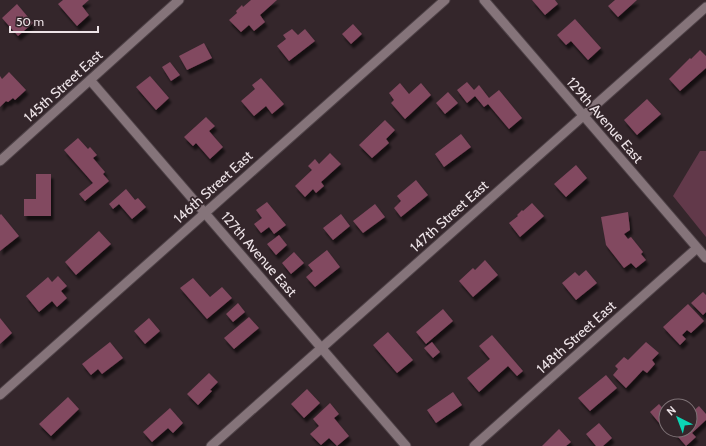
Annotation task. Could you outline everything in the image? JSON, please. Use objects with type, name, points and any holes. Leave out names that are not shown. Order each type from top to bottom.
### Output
[{"type":"street","name":"145th Street East","points":[[0,161],[179,0]]},
{"type":"street","name":"146th Street East","points":[[0,395],[445,0]]},
{"type":"street","name":"129th Avenue East","points":[[484,0],[706,258]]},
{"type":"street","name":"147th Street East","points":[[211,446],[706,7]]},
{"type":"street","name":"127th Avenue East","points":[[90,80],[406,446]]},
{"type":"street","name":"148th Street East","points":[[474,446],[697,248]]},
{"type":"shaded area","points":[[700,151],[706,151],[706,237],[673,196]]},
{"type":"building","points":[[63,0],[89,0],[82,6],[89,15],[77,26],[58,4]]},
{"type":"building","points":[[251,0],[277,0],[260,15],[265,22],[254,31],[249,25],[241,32],[229,20],[237,13],[236,11],[242,5],[243,7]]},
{"type":"building","points":[[532,0],[555,0],[558,4],[545,15]]},
{"type":"building","points":[[615,0],[637,0],[618,17],[608,6]]},
{"type":"building","points":[[17,4],[33,23],[18,36],[2,18]]},
{"type":"building","points":[[575,19],[601,48],[588,60],[571,41],[566,45],[557,35]]},
{"type":"building","points":[[353,24],[362,34],[351,44],[342,34]]},
{"type":"building","points":[[292,29],[298,35],[305,29],[315,41],[289,61],[277,46],[286,39],[283,35]]},
{"type":"building","points":[[204,43],[212,58],[187,70],[179,56]]},
{"type":"building","points":[[700,50],[706,56],[706,68],[680,91],[669,79]]},
{"type":"building","points":[[170,62],[180,75],[171,81],[162,67]]},
{"type":"building","points":[[9,72],[26,90],[15,100],[13,98],[8,102],[6,101],[0,107],[0,76],[2,79]]},
{"type":"building","points":[[150,76],[169,98],[156,110],[136,87]]},
{"type":"building","points":[[261,78],[284,104],[272,114],[266,106],[254,116],[241,101],[255,89],[252,85]]},
{"type":"building","points":[[467,82],[474,90],[479,85],[489,98],[499,90],[522,118],[509,129],[488,104],[484,107],[475,96],[467,103],[457,90]]},
{"type":"building","points":[[400,83],[409,94],[421,83],[431,95],[405,119],[391,103],[394,100],[389,93]]},
{"type":"building","points":[[448,92],[458,103],[445,114],[436,103]]},
{"type":"building","points":[[647,99],[661,114],[637,135],[624,120]]},
{"type":"building","points":[[206,117],[215,126],[209,131],[223,147],[210,159],[196,143],[193,146],[184,137]]},
{"type":"building","points":[[385,120],[395,130],[386,139],[389,143],[372,158],[359,145]]},
{"type":"building","points":[[461,134],[471,147],[444,167],[435,154]]},
{"type":"building","points":[[78,138],[88,149],[90,147],[97,155],[93,158],[105,172],[103,174],[109,181],[85,201],[79,194],[93,183],[64,150]]},
{"type":"building","points":[[330,153],[341,164],[321,182],[324,186],[316,193],[313,189],[305,197],[295,186],[312,170],[308,166],[315,159],[319,164]]},
{"type":"building","points":[[576,165],[587,178],[566,197],[554,184]]},
{"type":"building","points":[[36,174],[51,174],[51,216],[24,216],[24,199],[36,199]]},
{"type":"building","points":[[416,180],[428,195],[401,217],[394,208],[401,201],[397,196]]},
{"type":"building","points":[[126,189],[135,200],[138,198],[146,207],[132,219],[119,204],[113,209],[109,204]]},
{"type":"building","points":[[267,202],[286,225],[274,234],[269,227],[261,233],[254,224],[262,218],[256,210]]},
{"type":"building","points":[[532,203],[544,216],[520,237],[509,223],[518,216],[517,215],[522,210],[523,211]]},
{"type":"building","points":[[375,204],[385,217],[363,233],[353,221]]},
{"type":"building","points":[[628,212],[630,230],[624,234],[628,239],[631,237],[643,252],[641,254],[646,260],[636,268],[631,263],[624,268],[606,245],[601,217]]},
{"type":"building","points":[[1,214],[19,236],[0,251],[0,215]]},
{"type":"building","points":[[341,214],[350,226],[333,240],[323,228]]},
{"type":"building","points":[[99,231],[111,244],[76,275],[65,262]]},
{"type":"building","points":[[279,235],[287,245],[276,255],[267,244]]},
{"type":"building","points":[[327,250],[340,267],[315,287],[306,277],[313,271],[308,265]]},
{"type":"building","points":[[294,252],[304,263],[291,274],[282,263]]},
{"type":"building","points":[[485,260],[498,275],[473,297],[459,281],[473,268],[475,270]]},
{"type":"building","points":[[586,270],[597,283],[576,300],[562,283],[575,272],[579,276]]},
{"type":"building","points":[[58,276],[67,286],[61,291],[67,298],[57,307],[52,301],[39,312],[26,296],[48,277],[52,282]]},
{"type":"building","points":[[193,278],[210,297],[222,287],[232,298],[207,319],[180,288]]},
{"type":"building","points":[[703,292],[706,295],[706,312],[703,315],[691,303]]},
{"type":"building","points":[[238,303],[245,312],[233,322],[226,314]]},
{"type":"building","points":[[688,304],[704,321],[691,333],[687,330],[682,335],[686,339],[680,345],[663,327]]},
{"type":"building","points":[[443,309],[453,321],[426,344],[416,332]]},
{"type":"building","points":[[249,317],[259,328],[234,349],[224,338]]},
{"type":"building","points":[[0,318],[12,333],[0,344]]},
{"type":"building","points":[[149,318],[160,331],[145,344],[134,331]]},
{"type":"building","points":[[388,332],[413,360],[397,373],[373,345]]},
{"type":"building","points":[[492,335],[523,371],[517,376],[508,366],[479,392],[467,378],[490,359],[479,346]]},
{"type":"building","points":[[110,342],[123,358],[102,374],[98,369],[91,375],[82,364]]},
{"type":"building","points":[[432,342],[440,352],[433,358],[424,348]]},
{"type":"building","points":[[646,342],[659,353],[652,360],[655,364],[647,373],[643,370],[626,388],[613,375],[618,369],[615,366],[624,357],[628,360]]},
{"type":"building","points":[[209,373],[218,382],[210,390],[212,391],[198,405],[187,394]]},
{"type":"building","points":[[606,375],[617,388],[590,411],[578,398]]},
{"type":"building","points":[[307,389],[320,403],[304,418],[291,404]]},
{"type":"building","points":[[453,392],[462,405],[436,423],[427,410]]},
{"type":"building","points":[[68,397],[79,409],[51,436],[39,424]]},
{"type":"building","points":[[330,403],[339,414],[334,418],[349,436],[337,446],[329,438],[321,445],[310,434],[319,426],[313,419]]},
{"type":"building","points":[[658,405],[658,422],[650,412]]},
{"type":"building","points":[[699,406],[706,414],[706,420],[698,427]]},
{"type":"building","points":[[170,408],[183,423],[173,433],[168,428],[152,442],[143,432]]},
{"type":"building","points":[[599,423],[612,438],[603,446],[596,446],[586,434]]},
{"type":"building","points":[[559,429],[571,442],[566,446],[542,446]]},
{"type":"building","points":[[679,438],[695,438],[686,446]]}]
